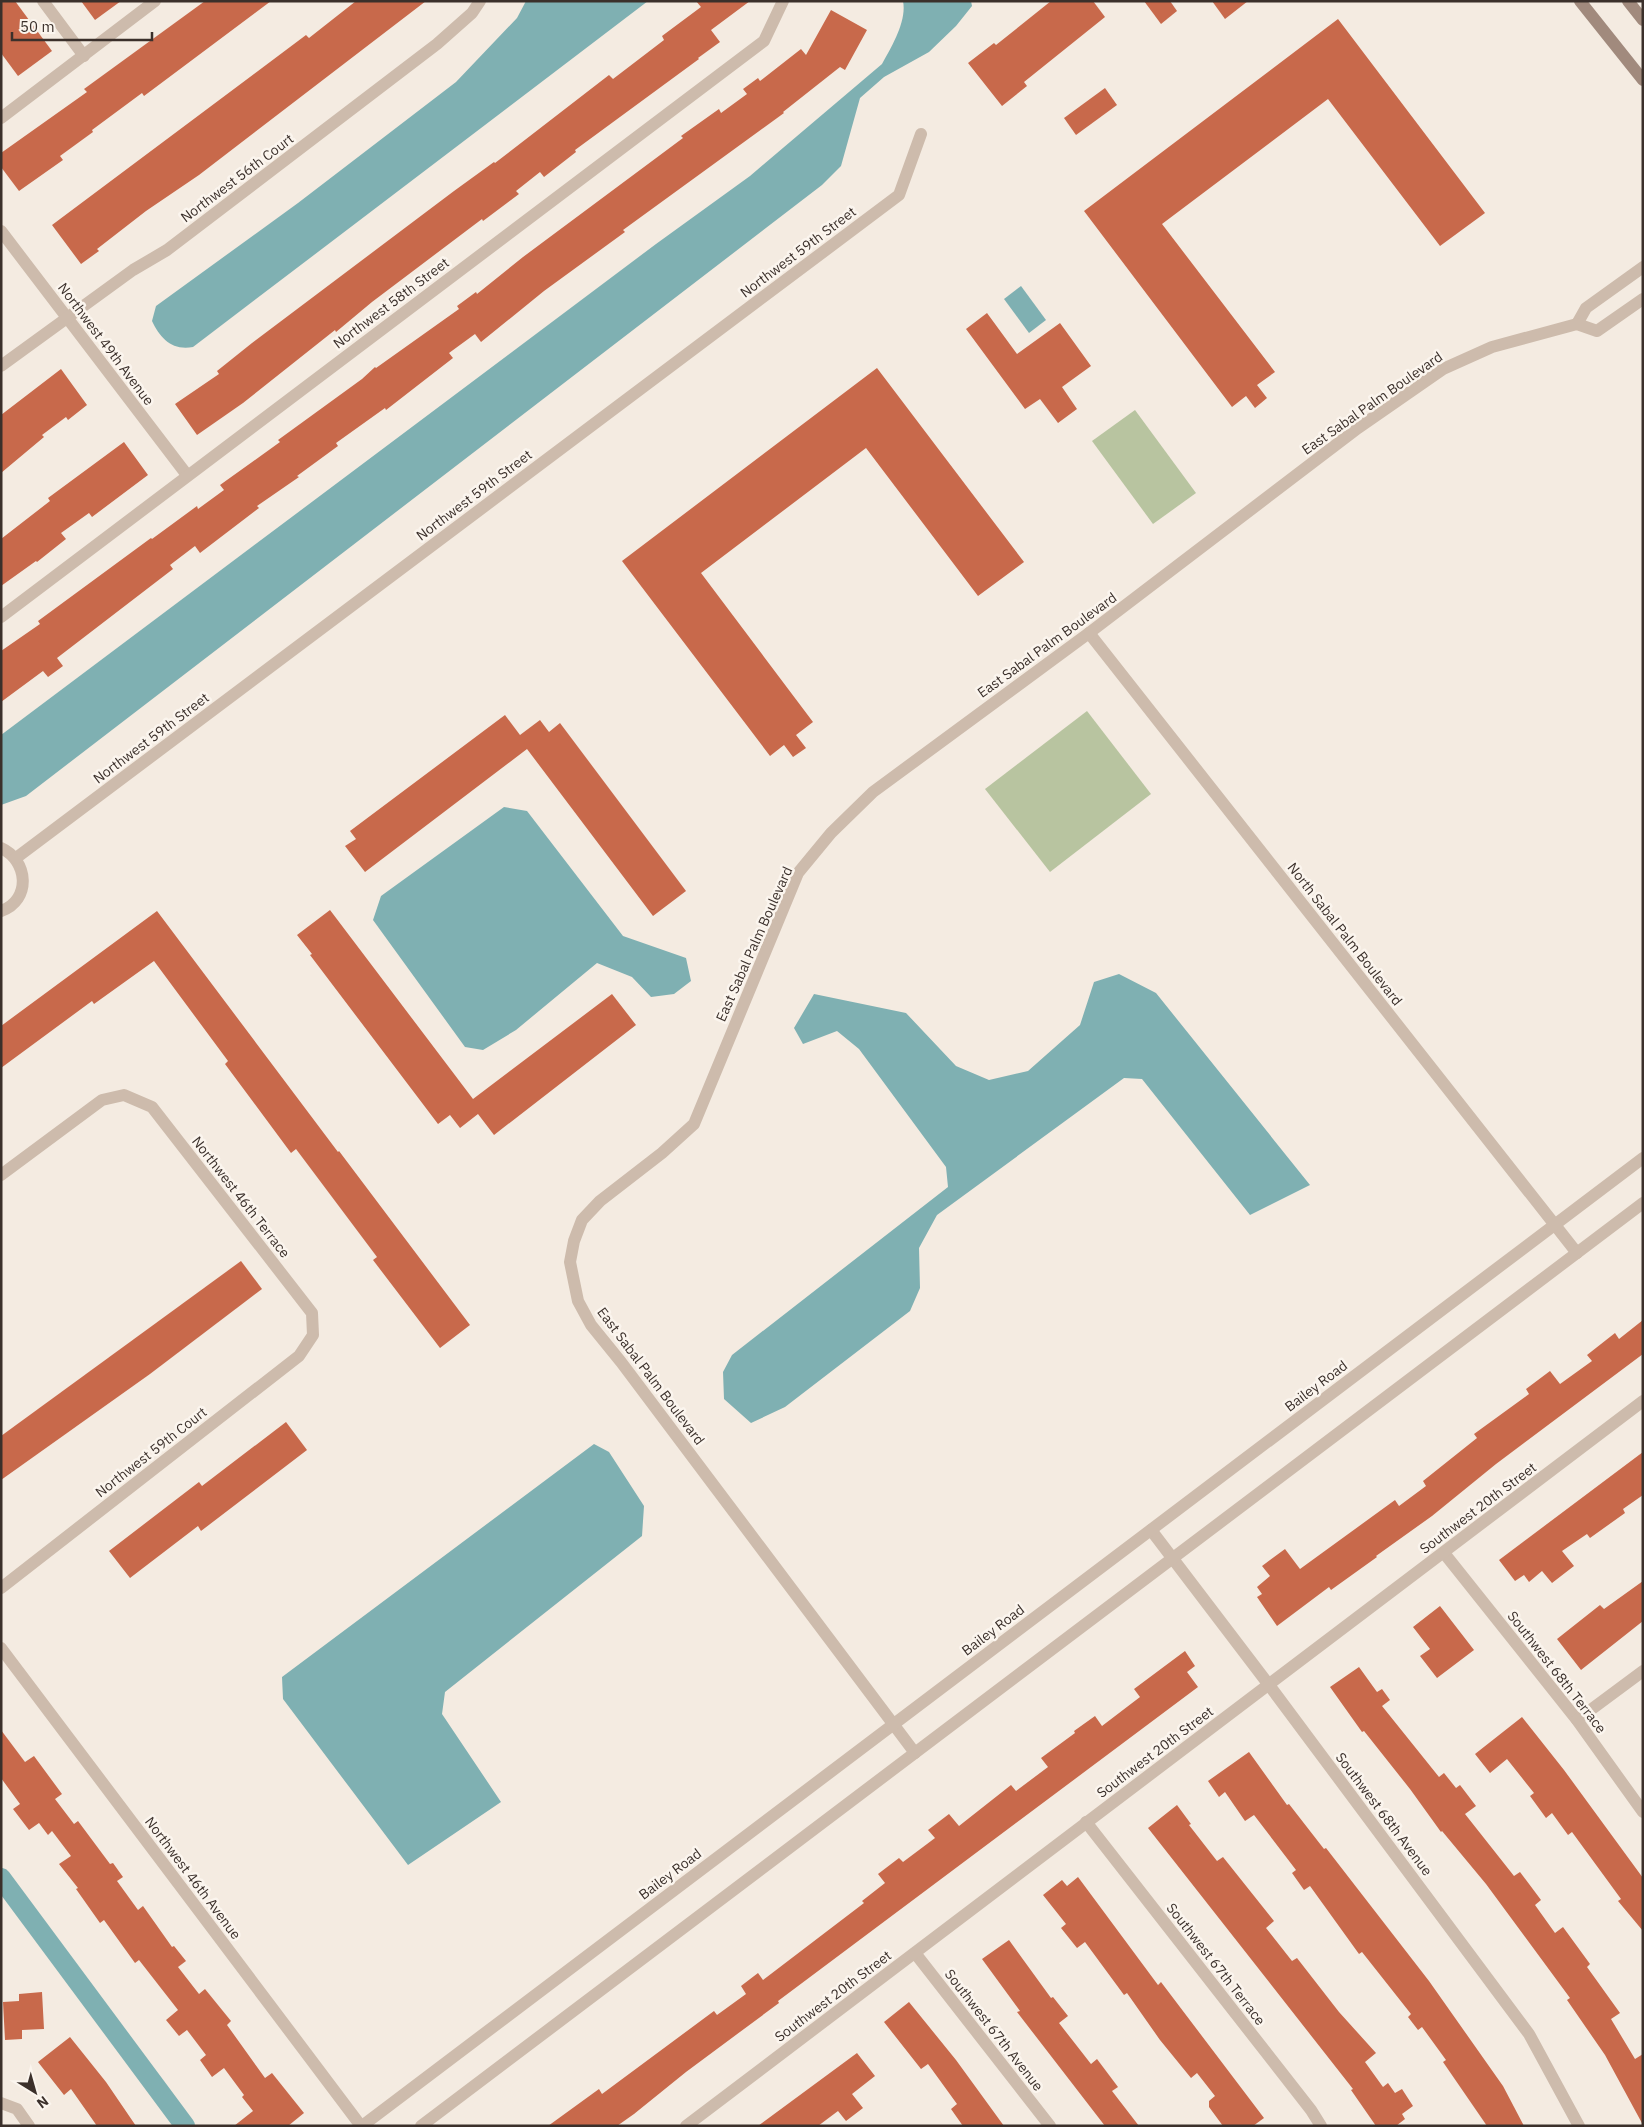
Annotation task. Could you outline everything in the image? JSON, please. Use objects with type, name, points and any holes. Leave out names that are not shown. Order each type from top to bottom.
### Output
[{"type":"main road","points":[[1580,1],[1643,80]]},
{"type":"main road","points":[[1628,1],[1643,20]]},
{"type":"street","points":[[43,1],[84,56]]},
{"type":"street","points":[[1,118],[155,1]]},
{"type":"street","name":"Northwest 56th Court","points":[[1,366],[133,270],[167,250],[437,44],[472,12],[480,1]]},
{"type":"street","name":"Northwest 58th Street","points":[[1,617],[764,41],[783,1]]},
{"type":"street","name":"Northwest 59th Street","points":[[16,858],[899,195],[921,134]]},
{"type":"street","name":"Northwest 49th Avenue","points":[[1,231],[187,475]]},
{"type":"street","points":[[1577,324],[1586,308],[1643,268]]},
{"type":"street","name":"East Sabal Palm Boulevard","points":[[915,1753],[621,1362],[591,1325],[578,1301],[570,1262],[582,1220],[600,1201],[662,1153],[694,1124],[798,873],[831,833],[872,792],[1089,633],[1358,428],[1443,368],[1492,346],[1577,324],[1597,331],[1643,299]]},
{"type":"street","name":"North Sabal Palm Boulevard","points":[[1089,633],[1577,1253]]},
{"type":"street","points":[[1,848],[16,858],[21,867],[23,886],[14,903],[1,911]]},
{"type":"street","name":"Northwest 46th Terrace","points":[[1,1175],[102,1100],[124,1095],[152,1106],[312,1313],[313,1335]]},
{"type":"street","name":"Bailey Road","points":[[361,2126],[1643,1158]]},
{"type":"street","points":[[421,2126],[1643,1203]]},
{"type":"street","name":"Northwest 59th Court","points":[[1,1588],[300,1356],[313,1335]]},
{"type":"street","name":"Southwest 20th Street","points":[[686,2126],[1643,1401]]},
{"type":"street","name":"Southwest 68th Avenue","points":[[1151,1530],[1529,2034],[1578,2126]]},
{"type":"street","name":"Southwest 68th Terrace","points":[[1444,1553],[1577,1720],[1643,1812]]},
{"type":"street","name":"Northwest 46th Avenue","points":[[1,1648],[361,2126]]},
{"type":"street","points":[[1577,1720],[1643,1671]]},
{"type":"street","name":"Southwest 67th Terrace","points":[[1086,1822],[1305,2102],[1321,2126]]},
{"type":"street","name":"Southwest 67th Avenue","points":[[915,1954],[1050,2126]]},
{"type":"street","points":[[1,2103],[17,2109],[29,2126]]},
{"type":"green space","points":[[1135,410],[1196,493],[1153,524],[1092,441]]},
{"type":"green space","points":[[1087,711],[1151,794],[1050,872],[985,789]]},
{"type":"water","points":[[526,1],[648,1],[193,347],[179,347],[163,338],[152,321],[156,306],[298,203],[456,82],[517,18]]},
{"type":"water","points":[[903,1],[971,1],[972,6],[956,26],[929,52],[884,77],[860,98],[841,166],[822,185],[26,796],[1,805],[1,735],[656,244],[750,176],[882,64],[901,25],[904,9]]},
{"type":"water","points":[[1021,286],[1046,320],[1029,333],[1004,299]]},
{"type":"water","points":[[504,807],[527,811],[623,936],[686,958],[691,981],[674,994],[651,997],[632,977],[597,963],[516,1030],[483,1050],[465,1047],[373,920],[381,896]]},
{"type":"water","points":[[1119,974],[1156,993],[1310,1185],[1250,1215],[1142,1079],[1124,1078],[937,1215],[919,1248],[920,1288],[910,1311],[785,1407],[751,1423],[724,1399],[723,1372],[732,1355],[948,1187],[946,1167],[859,1049],[837,1031],[803,1044],[794,1028],[814,994],[906,1013],[956,1066],[989,1080],[1028,1071],[1080,1025],[1094,982]]},
{"type":"water","points":[[594,1444],[609,1452],[644,1506],[642,1536],[445,1692],[442,1714],[501,1802],[408,1865],[283,1699],[282,1677]]},
{"type":"building","points":[[1,1],[15,1],[52,51],[18,76],[1,53]]},
{"type":"building","points":[[81,1],[121,1],[95,20]]},
{"type":"building","points":[[205,1],[271,1],[144,96],[142,93],[92,130],[93,132],[60,156],[63,160],[19,191],[1,167],[1,153],[87,92],[84,89]]},
{"type":"building","points":[[356,1],[426,1],[199,175],[146,211],[97,249],[99,251],[81,264],[52,225],[306,35],[309,38]]},
{"type":"building","points":[[696,1],[750,1],[711,30],[720,42],[699,59],[575,150],[576,152],[544,177],[540,172],[516,191],[519,194],[483,221],[482,219],[372,302],[336,332],[335,330],[243,403],[197,435],[175,404],[219,374],[217,371],[252,343],[454,191],[495,163],[609,75],[613,79],[664,40],[662,36],[701,7]]},
{"type":"building","points":[[1051,1],[1093,1],[1105,17],[1024,82],[1027,86],[1002,106],[968,63],[994,43],[996,45]]},
{"type":"building","points":[[1144,1],[1170,1],[1177,11],[1161,24]]},
{"type":"building","points":[[1212,1],[1248,1],[1225,19]]},
{"type":"building","points":[[831,10],[867,30],[845,70],[840,67],[784,113],[623,230],[625,232],[544,291],[481,342],[475,334],[449,353],[453,358],[386,410],[385,408],[336,443],[338,446],[297,476],[299,477],[257,506],[259,508],[200,553],[195,546],[170,565],[173,569],[57,658],[63,666],[48,677],[43,671],[1,702],[1,651],[40,624],[38,621],[151,538],[197,506],[198,509],[224,490],[220,485],[280,442],[278,440],[362,379],[375,367],[459,309],[457,306],[476,292],[477,294],[523,257],[683,138],[681,136],[719,109],[721,113],[747,94],[743,89],[758,78],[760,81],[801,49],[806,55]]},
{"type":"building","points":[[1338,19],[1485,213],[1440,246],[1328,99],[1162,224],[1275,372],[1257,385],[1267,398],[1255,408],[1246,396],[1232,407],[1084,211]]},
{"type":"building","points":[[1105,88],[1117,105],[1076,135],[1064,118]]},
{"type":"building","points":[[987,313],[1017,354],[1060,323],[1091,366],[1062,387],[1077,409],[1058,423],[1040,399],[1025,409],[966,329]]},
{"type":"building","points":[[877,368],[1024,562],[978,596],[866,448],[701,573],[813,722],[796,735],[806,748],[793,757],[784,745],[770,756],[622,561]]},
{"type":"building","points":[[61,369],[87,405],[68,420],[66,417],[42,435],[44,437],[1,473],[1,415]]},
{"type":"building","points":[[124,442],[148,475],[92,517],[89,513],[61,533],[66,539],[37,562],[1,586],[1,539],[50,501],[48,498]]},
{"type":"building","points":[[505,715],[520,735],[540,720],[549,732],[560,723],[686,891],[653,916],[527,749],[365,872],[345,846],[356,839],[350,831]]},
{"type":"building","points":[[330,910],[473,1099],[612,994],[636,1025],[494,1135],[478,1114],[460,1128],[450,1115],[438,1124],[310,955],[312,954],[297,935]]},
{"type":"building","points":[[157,911],[470,1325],[440,1348],[373,1260],[377,1257],[296,1149],[291,1153],[225,1064],[228,1061],[154,961],[94,1004],[92,1001],[1,1068],[1,1026]]},
{"type":"building","points":[[241,1261],[262,1289],[150,1374],[1,1480],[1,1436]]},
{"type":"building","points":[[1643,1320],[1643,1354],[1496,1464],[1432,1516],[1377,1557],[1331,1590],[1329,1587],[1277,1626],[1257,1597],[1262,1594],[1257,1587],[1270,1576],[1262,1566],[1285,1549],[1300,1569],[1395,1500],[1399,1506],[1426,1486],[1423,1481],[1477,1438],[1474,1434],[1529,1394],[1526,1389],[1550,1371],[1560,1384],[1592,1361],[1587,1355],[1615,1333],[1619,1339]]},
{"type":"building","points":[[286,1422],[307,1450],[201,1531],[198,1526],[130,1578],[109,1551],[199,1482],[202,1486]]},
{"type":"building","points":[[1643,1452],[1643,1495],[1623,1509],[1625,1513],[1590,1538],[1587,1534],[1562,1551],[1574,1566],[1552,1583],[1542,1571],[1529,1582],[1524,1575],[1515,1581],[1499,1560]]},
{"type":"building","points":[[1643,1581],[1643,1621],[1581,1670],[1557,1639],[1600,1605],[1604,1609]]},
{"type":"building","points":[[1440,1606],[1474,1650],[1437,1678],[1420,1656],[1430,1649],[1413,1627]]},
{"type":"building","points":[[1185,1651],[1195,1666],[1187,1672],[1198,1687],[778,2001],[779,2003],[686,2072],[634,2114],[617,2126],[548,2126],[599,2089],[602,2094],[714,2011],[717,2015],[746,1994],[741,1986],[758,1973],[763,1980],[864,1903],[862,1901],[885,1883],[878,1874],[899,1858],[903,1862],[935,1838],[928,1830],[949,1814],[959,1826],[1011,1785],[1016,1791],[1048,1767],[1041,1758],[1095,1716],[1102,1726],[1140,1697],[1134,1689]]},
{"type":"building","points":[[1359,1667],[1377,1692],[1382,1689],[1390,1700],[1382,1706],[1439,1777],[1444,1773],[1456,1788],[1460,1785],[1476,1806],[1465,1814],[1514,1876],[1520,1872],[1541,1900],[1535,1905],[1555,1933],[1563,1927],[1590,1964],[1587,1967],[1620,2013],[1611,2019],[1635,2059],[1643,2054],[1643,2125],[1605,2055],[1567,2000],[1570,1998],[1486,1884],[1441,1832],[1410,1789],[1364,1731],[1362,1732],[1330,1687]]},
{"type":"building","points":[[1522,1717],[1564,1770],[1643,1878],[1643,1931],[1618,1901],[1621,1899],[1572,1832],[1568,1835],[1552,1813],[1546,1818],[1530,1796],[1534,1793],[1507,1759],[1490,1773],[1475,1754]]},
{"type":"building","points":[[1,1730],[25,1762],[34,1756],[62,1794],[55,1799],[74,1824],[78,1821],[110,1864],[113,1863],[123,1877],[117,1881],[138,1910],[143,1906],[172,1947],[174,1946],[186,1961],[178,1967],[199,1994],[205,1989],[231,2021],[227,2025],[265,2078],[272,2073],[304,2113],[288,2126],[234,2126],[253,2111],[242,2097],[244,2095],[224,2068],[212,2077],[200,2060],[206,2055],[187,2030],[179,2036],[166,2020],[178,2010],[139,1960],[135,1963],[104,1920],[100,1923],[76,1889],[78,1888],[59,1864],[71,1856],[52,1831],[48,1835],[39,1823],[29,1830],[13,1809],[20,1804],[1,1778]]},
{"type":"building","points":[[1249,1752],[1287,1805],[1289,1804],[1324,1849],[1326,1848],[1429,1981],[1503,2086],[1524,2126],[1487,2126],[1443,2062],[1446,2060],[1422,2027],[1418,2030],[1408,2017],[1411,2014],[1362,1952],[1359,1954],[1310,1886],[1304,1890],[1292,1873],[1296,1870],[1254,1815],[1245,1821],[1225,1792],[1219,1797],[1208,1781]]},
{"type":"building","points":[[1177,1805],[1191,1824],[1189,1825],[1217,1861],[1223,1857],[1274,1921],[1266,1928],[1292,1961],[1297,1958],[1339,2012],[1376,2053],[1365,2062],[1383,2087],[1388,2083],[1395,2093],[1402,2089],[1413,2106],[1402,2114],[1405,2119],[1396,2126],[1376,2126],[1351,2090],[1353,2089],[1148,1828]]},
{"type":"building","points":[[1078,1877],[1158,1985],[1161,1982],[1264,2118],[1253,2126],[1223,2126],[1209,2107],[1209,2101],[1215,2096],[1197,2073],[1191,2078],[1160,2040],[1127,1993],[1124,1995],[1085,1942],[1077,1948],[1061,1928],[1066,1924],[1043,1895],[1062,1880],[1067,1886]]},
{"type":"building","points":[[1009,1940],[1051,1998],[1053,1997],[1068,2016],[1059,2023],[1091,2064],[1097,2059],[1118,2087],[1112,2091],[1139,2126],[1105,2126],[1017,2012],[1020,2011],[982,1959]]},
{"type":"building","points":[[42,1992],[44,2029],[22,2030],[22,2039],[5,2040],[3,2002],[19,2001],[19,1994]]},
{"type":"building","points":[[909,2002],[956,2060],[1004,2126],[963,2126],[951,2109],[957,2104],[928,2064],[921,2069],[884,2022]]},
{"type":"building","points":[[70,2037],[106,2082],[136,2126],[97,2126],[71,2089],[64,2095],[38,2062]]},
{"type":"building","points":[[857,2053],[875,2076],[852,2094],[863,2108],[846,2121],[838,2111],[818,2126],[758,2126]]},
{"type":"waterway","points":[[1,1878],[185,2126]]}]
